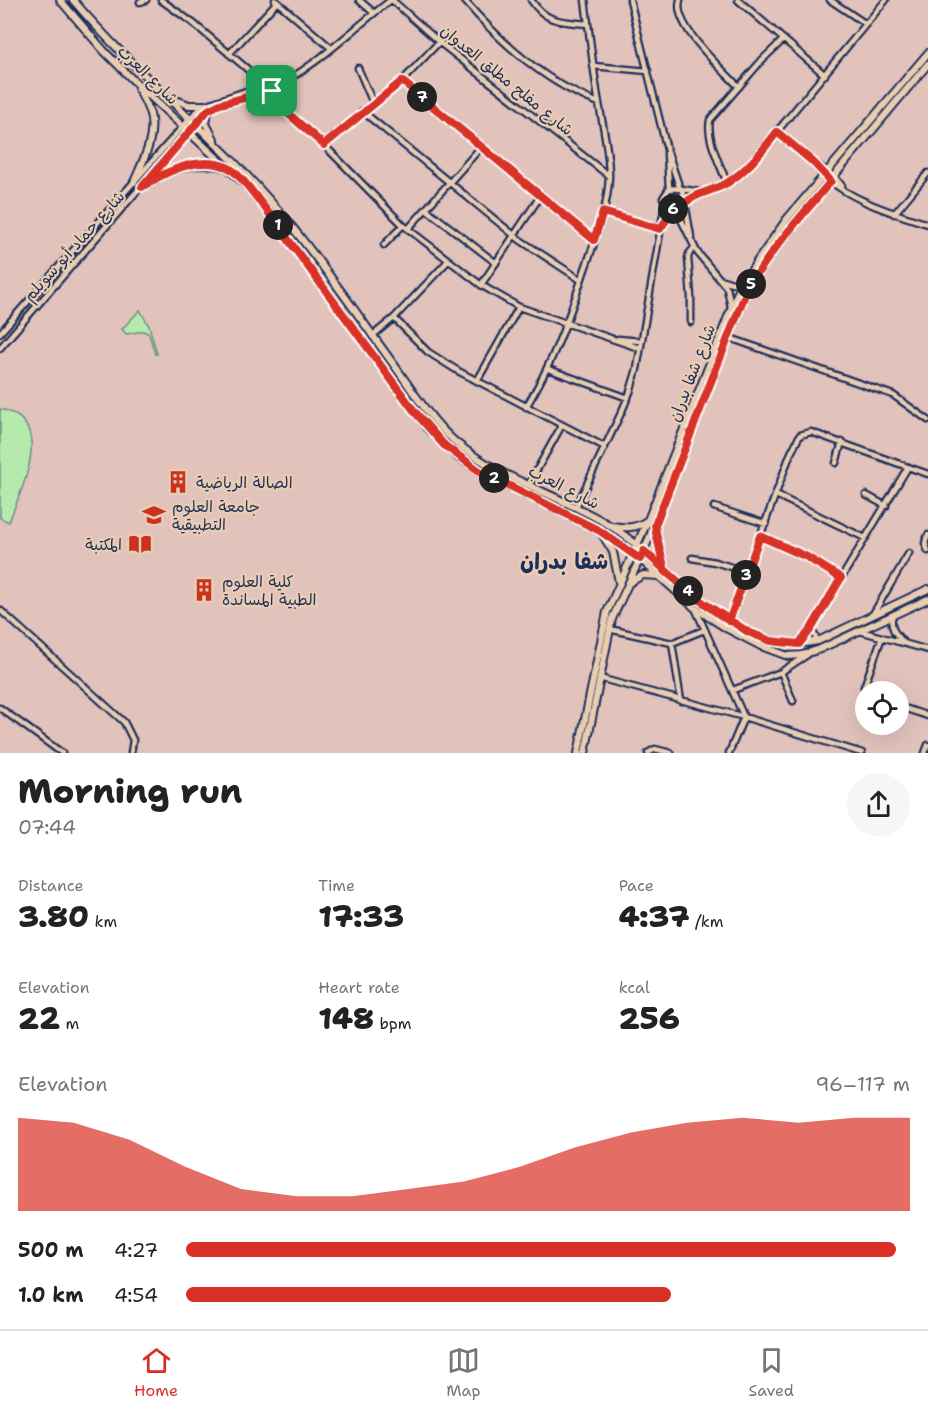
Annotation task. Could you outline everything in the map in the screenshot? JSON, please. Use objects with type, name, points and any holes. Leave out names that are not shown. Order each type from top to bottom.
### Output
[{"type":"main road","name":"شارع العرب","points":[[60,0],[105,52],[137,84],[248,187],[415,412],[444,445],[478,470],[600,531],[633,553],[695,608],[726,628],[749,641],[788,656]]},
{"type":"main road","name":"شارع العرب","points":[[73,0],[114,46],[258,186],[289,223],[427,411],[453,440],[483,462],[609,525],[637,545],[698,599],[748,632],[771,641],[799,644],[818,641],[928,589]]},
{"type":"main road","name":"شارع شفا بدران","points":[[578,753],[604,622],[648,520],[731,309],[744,283],[787,219],[928,53]]},
{"type":"main road","name":"شارع شفا بدران","points":[[585,753],[609,629],[655,525],[744,297],[765,262],[798,219],[928,64]]},
{"type":"main road","points":[[134,182],[147,149],[151,129],[150,114],[137,84]]},
{"type":"main road","points":[[164,95],[189,105],[207,107],[206,124],[217,145]]},
{"type":"main road","points":[[142,187],[162,174],[194,164],[228,167]]},
{"type":"main road","points":[[609,525],[630,528],[648,520]]},
{"type":"main road","points":[[655,525],[665,571]]},
{"type":"main road","points":[[600,531],[613,552],[620,582]]},
{"type":"main road","points":[[628,583],[643,575],[659,576]]},
{"type":"main road","points":[[788,656],[809,654],[928,599]]},
{"type":"street","points":[[140,2],[146,0]]},
{"type":"street","points":[[161,0],[193,23],[265,84],[268,92],[282,107],[324,145],[403,225],[448,261],[481,285],[519,307],[639,348]]},
{"type":"street","points":[[359,0],[374,13]]},
{"type":"street","points":[[207,107],[268,92],[291,78],[392,0]]},
{"type":"street","name":"شارع مفلح مطلق العدوان","points":[[392,0],[439,42],[609,176]]},
{"type":"street","points":[[464,0],[489,27],[544,76],[575,94],[599,103]]},
{"type":"street","points":[[531,0],[546,17],[553,20],[588,24]]},
{"type":"street","points":[[526,407],[548,369],[567,324],[603,212],[609,176],[607,138],[593,66],[585,0]]},
{"type":"street","points":[[630,0],[667,150],[685,202],[693,245],[688,258],[692,297],[691,322]]},
{"type":"street","points":[[680,0],[678,8],[680,15],[693,38],[739,87]]},
{"type":"street","points":[[738,0],[825,75]]},
{"type":"street","points":[[830,0],[866,24]]},
{"type":"street","points":[[660,229],[675,209],[685,202],[701,192],[727,183],[745,170],[886,0]]},
{"type":"street","points":[[229,54],[276,1],[331,48]]},
{"type":"street","points":[[727,183],[713,143],[709,123],[713,115],[762,60],[783,40]]},
{"type":"street","points":[[324,145],[362,111],[402,81],[439,42]]},
{"type":"street","points":[[593,66],[648,71]]},
{"type":"street","points":[[358,68],[373,103]]},
{"type":"street","points":[[207,107],[265,84],[291,78]]},
{"type":"street","points":[[402,81],[594,240]]},
{"type":"street","points":[[265,84],[268,92]]},
{"type":"street","name":"شارع حماد أبو سويلم","points":[[0,333],[189,119],[207,107]]},
{"type":"street","name":"شارع حماد أبو سويلم","points":[[0,348],[142,187],[195,125],[207,107]]},
{"type":"street","points":[[362,111],[531,248],[581,280]]},
{"type":"street","points":[[777,132],[860,200],[928,225]]},
{"type":"street","points":[[408,229],[482,146]]},
{"type":"street","points":[[576,507],[628,398],[637,369],[665,203],[663,198],[669,189],[667,150]]},
{"type":"street","points":[[894,213],[928,173]]},
{"type":"street","points":[[669,189],[674,187],[701,192]]},
{"type":"street","points":[[481,285],[541,195]]},
{"type":"street","points":[[665,203],[675,209],[693,245],[721,279],[729,293],[731,309]]},
{"type":"street","points":[[426,209],[496,263]]},
{"type":"street","points":[[603,212],[660,229]]},
{"type":"street","points":[[384,245],[403,225]]},
{"type":"street","points":[[372,336],[394,318],[448,261]]},
{"type":"street","points":[[721,279],[732,284],[744,283]]},
{"type":"street","points":[[477,381],[519,307]]},
{"type":"street","points":[[394,318],[428,352],[477,381],[605,447]]},
{"type":"street","points":[[728,337],[893,395],[928,420]]},
{"type":"street","points":[[612,339],[640,341]]},
{"type":"street","points":[[548,369],[628,398]]},
{"type":"street","points":[[529,484],[562,425]]},
{"type":"street","points":[[729,621],[795,442],[802,433],[811,432],[842,442],[928,474]]},
{"type":"street","points":[[836,463],[842,442]]},
{"type":"street","points":[[799,644],[811,629],[908,467]]},
{"type":"street","points":[[776,495],[865,538]]},
{"type":"street","points":[[866,495],[886,506]]},
{"type":"street","points":[[714,507],[766,524]]},
{"type":"street","points":[[928,534],[925,543],[928,551]]},
{"type":"street","points":[[760,536],[807,557],[841,578]]},
{"type":"street","points":[[872,616],[909,553]]},
{"type":"street","points":[[692,558],[747,572]]},
{"type":"street","points":[[695,608],[744,717],[729,753]]},
{"type":"street","points":[[0,610],[124,722],[133,740],[131,753]]},
{"type":"street","points":[[892,617],[895,633],[904,643]]},
{"type":"street","points":[[609,629],[672,643],[704,630]]},
{"type":"street","points":[[811,629],[818,641]]},
{"type":"street","points":[[860,631],[928,650]]},
{"type":"street","points":[[866,681],[882,637]]},
{"type":"street","points":[[672,643],[681,700]]},
{"type":"street","points":[[733,690],[781,672],[809,654]]},
{"type":"street","points":[[788,656],[789,668]]},
{"type":"street","points":[[781,672],[793,701]]},
{"type":"street","points":[[599,678],[744,717],[862,753]]},
{"type":"street","points":[[0,708],[62,753]]},
{"type":"street","points":[[909,710],[928,716]]},
{"type":"street","points":[[925,753],[928,745]]},
{"type":"street","points":[[648,753],[655,749],[672,753]]},
{"type":"green space","points":[[140,310],[149,326],[157,354],[155,354],[149,334],[144,331],[126,334],[122,329]]},
{"type":"green space","points":[[0,409],[17,416],[27,427],[31,441],[26,475],[9,522],[0,518]]},
{"type":"place","name":"الصالة الرياضية","points":[[178,482]]},
{"type":"place","name":"جامعة العلوم التطبيقية","points":[[154,515]]},
{"type":"place","name":"المكتبة","points":[[140,544]]},
{"type":"place","name":"كلية العلوم الطبية المساندة","points":[[204,590]]},
{"type":"district","name":"شفا بدران","points":[[564,561]]},
{"type":"route","points":[[272,91],[268,94],[263,93],[213,106],[142,187],[162,174],[194,164],[228,167],[265,208],[415,412],[444,445],[478,470],[600,531],[640,559],[644,551],[665,571],[711,610],[729,621],[760,536],[824,566],[841,578],[811,629],[799,644],[771,641],[738,627],[711,610],[693,595],[665,571],[655,525],[744,297],[765,262],[831,181],[813,162],[777,132],[745,170],[727,183],[701,192],[685,201],[681,207],[674,209],[660,229],[603,212],[594,240],[402,81],[362,111],[324,145],[283,109],[272,91]]}]
